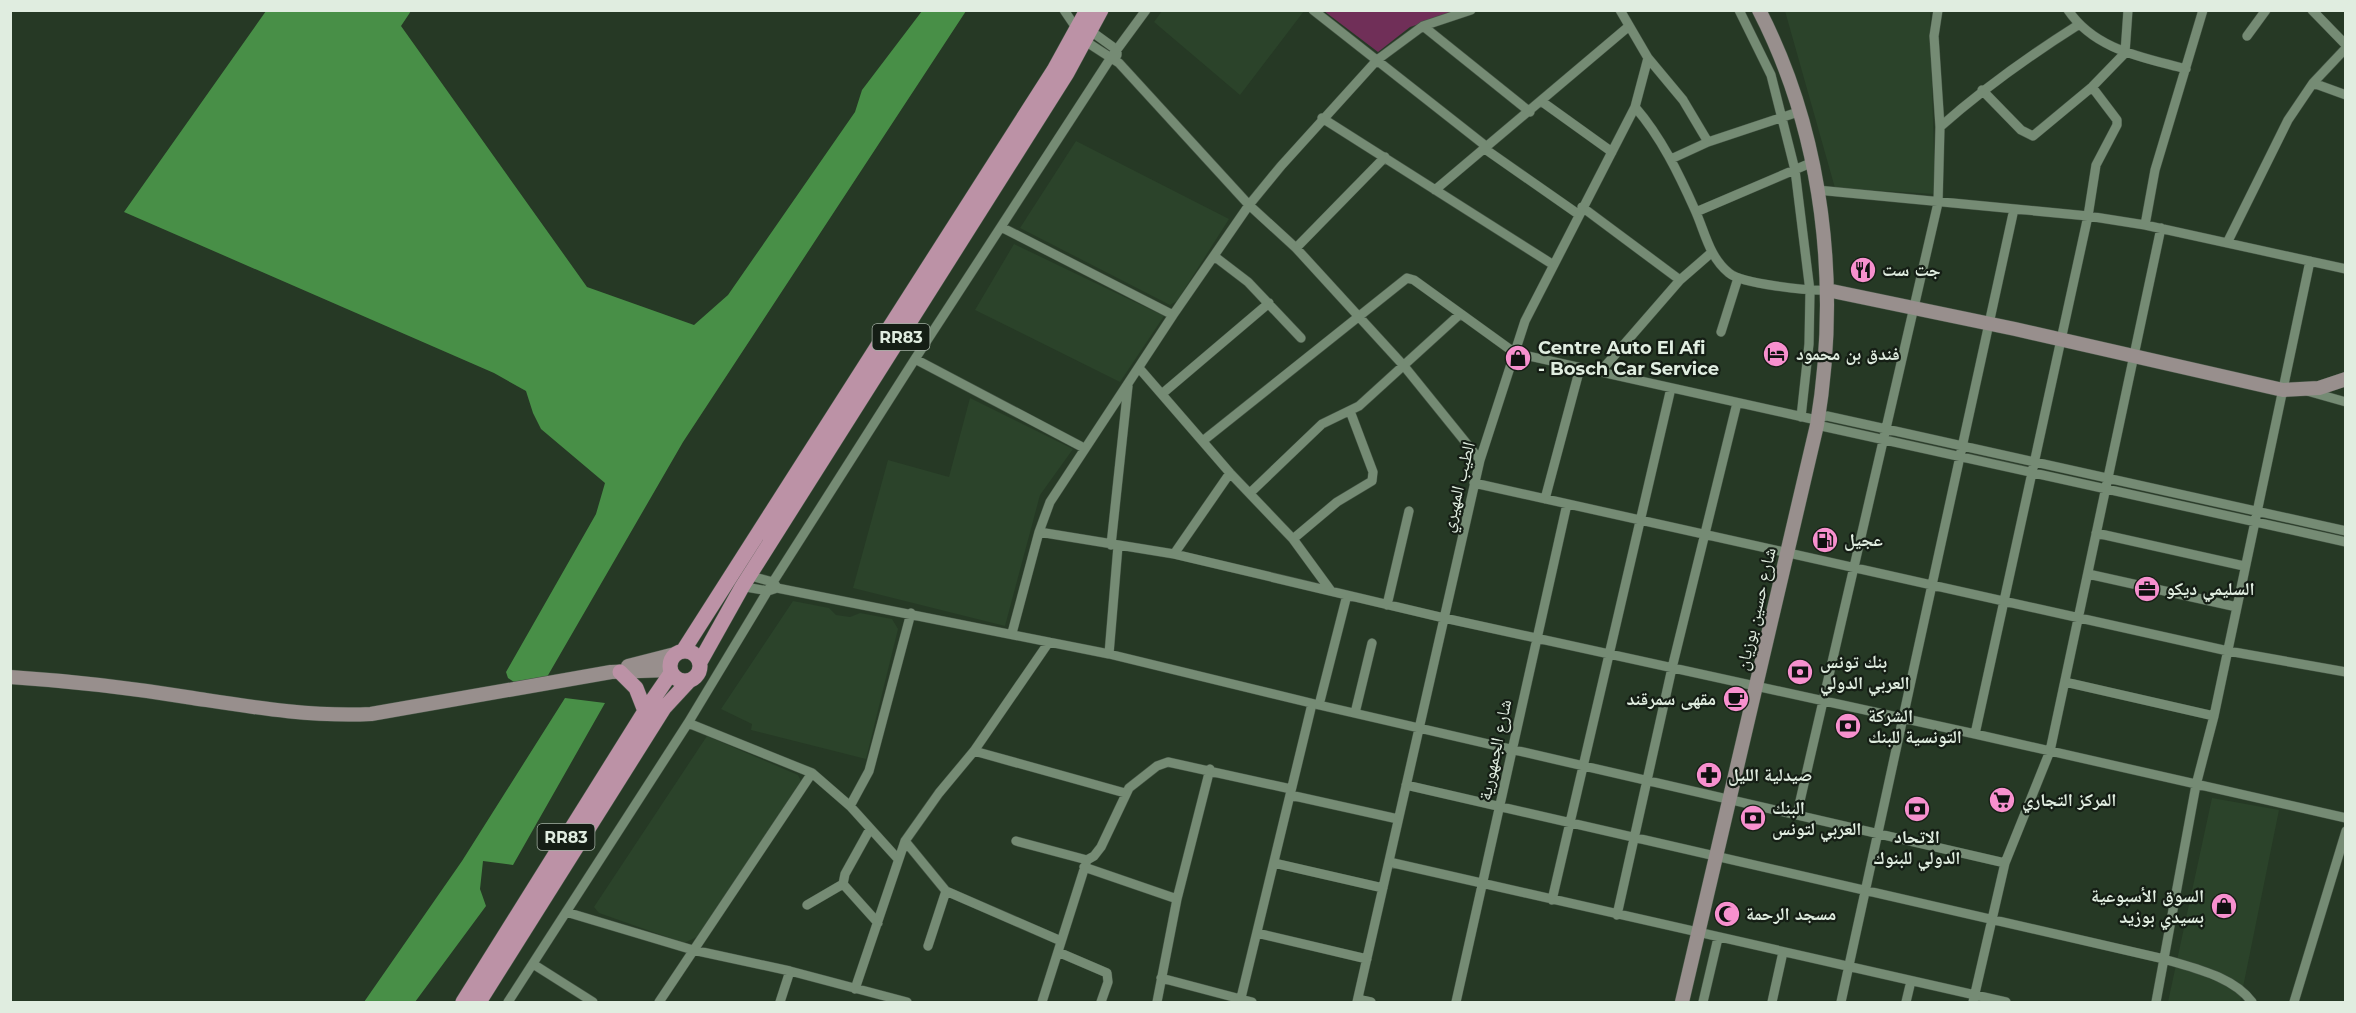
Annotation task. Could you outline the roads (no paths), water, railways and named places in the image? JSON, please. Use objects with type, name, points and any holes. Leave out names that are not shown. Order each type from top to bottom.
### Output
[{"type":"main road","name":"RR83","points":[[1081,30],[1087,10]]},
{"type":"main road","name":"RR83","points":[[479,1002],[664,708],[698,674],[700,662],[739,578],[1054,70],[1081,30],[1101,10]]},
{"type":"main road","name":"شارع حسين بوزيان","points":[[1682,1002],[1788,554],[1816,420],[1825,348],[1827,290],[1813,162],[1801,111],[1786,70],[1759,10]]},
{"type":"main road","points":[[1827,290],[1914,307],[2283,390],[2304,390],[2346,379]]},
{"type":"main road","name":"RR83","points":[[463,1002],[671,672],[670,664],[739,578]]},
{"type":"main road","points":[[10,676],[93,684],[267,710],[348,715],[381,712],[616,672],[679,652],[694,653],[700,662]]},
{"type":"main road","points":[[616,672],[671,672],[677,680],[689,681]]},
{"type":"main road","points":[[616,672],[639,693],[645,711]]},
{"type":"street","points":[[1064,10],[1249,205],[1296,248],[1404,366],[1480,460]]},
{"type":"street","points":[[508,1002],[688,723],[915,359],[1000,227],[1114,61],[1117,50],[1146,10]]},
{"type":"street","points":[[1313,10],[1486,148],[1680,280]]},
{"type":"street","points":[[1011,633],[1039,532],[1054,495],[1249,205],[1322,118],[1377,60],[1423,26],[1471,10]]},
{"type":"street","points":[[1620,10],[1648,58],[1683,100],[1708,142]]},
{"type":"street","points":[[1739,10],[1772,75],[1795,170],[1810,291],[1809,344],[1801,417]]},
{"type":"street","points":[[1797,814],[1938,203],[1940,127],[1934,36],[1938,10]]},
{"type":"street","points":[[2068,10],[2078,25],[2100,42],[2125,53],[2186,69]]},
{"type":"street","points":[[1982,90],[2030,137],[2092,87],[2125,53],[2128,10]]},
{"type":"street","points":[[2145,225],[2155,170],[2203,10]]},
{"type":"street","points":[[2247,36],[2266,10]]},
{"type":"street","points":[[2227,243],[2288,120],[2313,83],[2346,46],[2312,10]]},
{"type":"street","points":[[1940,127],[1982,90],[2023,60],[2078,25]]},
{"type":"street","points":[[1423,26],[1530,112]]},
{"type":"street","points":[[1435,190],[1628,27]]},
{"type":"street","points":[[1081,30],[1117,50]]},
{"type":"street","name":"الطيب المهيري","points":[[1358,1001],[1480,460],[1525,321],[1552,264],[1635,107],[1648,58]]},
{"type":"street","points":[[2313,83],[2346,95]]},
{"type":"street","points":[[1975,734],[2062,340],[2088,216],[2096,165],[2117,125],[2116,120],[2092,87]]},
{"type":"street","points":[[1541,101],[1612,152]]},
{"type":"street","points":[[1635,107],[1671,159],[1711,252],[1728,273],[1738,279],[1810,291],[1827,290]]},
{"type":"street","points":[[1671,159],[1708,142],[1801,111]]},
{"type":"street","points":[[1322,118],[1552,264]]},
{"type":"street","points":[[1296,248],[1385,157]]},
{"type":"street","points":[[1696,213],[1813,162]]},
{"type":"street","points":[[1817,190],[2088,216],[2161,228],[2346,269]]},
{"type":"street","points":[[1841,1002],[2014,209]]},
{"type":"street","points":[[1000,227],[1173,315]]},
{"type":"street","points":[[1974,999],[2005,862],[2050,751],[2161,228]]},
{"type":"street","points":[[1600,372],[1680,280],[1711,252]]},
{"type":"street","points":[[1214,256],[1242,277],[1301,338]]},
{"type":"street","points":[[2156,1002],[2196,785],[2214,716],[2310,261]]},
{"type":"street","points":[[1204,440],[1276,380],[1359,318],[1407,278],[1414,280],[1459,315],[1515,353],[2034,467],[2255,523],[2346,543]]},
{"type":"street","points":[[1721,332],[1738,279]]},
{"type":"street","points":[[1163,393],[1269,303]]},
{"type":"street","points":[[1250,493],[1322,424],[1350,411],[1404,366],[1459,315]]},
{"type":"street","points":[[915,359],[1084,448]]},
{"type":"street","points":[[1139,368],[1204,440],[1230,473],[1293,540],[1331,591]]},
{"type":"street","points":[[1545,499],[1580,368]]},
{"type":"street","points":[[1109,654],[1114,546],[1128,384]]},
{"type":"street","points":[[1552,900],[1638,520],[1671,388]]},
{"type":"street","points":[[2304,390],[2346,402]]},
{"type":"street","points":[[1617,915],[1672,668],[1737,403]]},
{"type":"street","points":[[1293,540],[1337,502],[1372,481],[1373,472],[1350,411]]},
{"type":"street","points":[[1174,554],[1230,473]]},
{"type":"street","points":[[1474,483],[2228,651],[2346,672]]},
{"type":"street","points":[[2107,484],[2346,531]]},
{"type":"street","name":"شارع الجمهورية","points":[[1456,1002],[1567,504]]},
{"type":"street","points":[[1386,604],[1409,511]]},
{"type":"street","points":[[1039,532],[1174,554],[1444,618],[2346,818]]},
{"type":"street","points":[[2096,533],[2244,566]]},
{"type":"street","points":[[2088,574],[2237,607]]},
{"type":"street","points":[[739,578],[773,587],[1109,654],[1315,704],[2005,862]]},
{"type":"street","points":[[1241,1001],[1290,792],[1347,595]]},
{"type":"street","points":[[850,806],[869,771],[911,613]]},
{"type":"street","points":[[855,989],[906,841],[939,794],[974,751],[1049,642]]},
{"type":"street","points":[[1355,713],[1372,642]]},
{"type":"street","points":[[2065,682],[2214,716]]},
{"type":"street","points":[[688,723],[812,773],[850,806],[898,859]]},
{"type":"street","points":[[974,751],[1125,793]]},
{"type":"street","points":[[1042,1002],[1085,864],[1101,847],[1125,793],[1164,762],[1210,769],[1398,819]]},
{"type":"street","points":[[1157,1002],[1177,898],[1210,769]]},
{"type":"street","points":[[659,1002],[812,773]]},
{"type":"street","points":[[1406,785],[2164,959],[2217,976],[2248,1000]]},
{"type":"street","points":[[870,829],[844,874],[843,884],[878,923]]},
{"type":"street","points":[[2294,1002],[2346,831]]},
{"type":"street","points":[[906,841],[946,891],[1061,941]]},
{"type":"street","points":[[1016,842],[1085,864],[1177,898]]},
{"type":"street","points":[[1389,862],[1911,981],[1974,999],[2006,1002]]},
{"type":"street","points":[[1274,863],[1383,888]]},
{"type":"street","points":[[807,904],[843,884]]},
{"type":"street","points":[[928,946],[946,891]]},
{"type":"street","points":[[566,912],[693,950],[790,971],[907,1002]]},
{"type":"street","points":[[1257,933],[1367,959]]},
{"type":"street","points":[[1703,1002],[1718,938]]},
{"type":"street","points":[[1058,952],[1107,973],[1108,982],[1101,1002]]},
{"type":"street","points":[[1772,1002],[1783,952]]},
{"type":"street","points":[[533,964],[593,1002]]},
{"type":"street","points":[[780,1002],[790,971]]},
{"type":"street","points":[[1161,978],[1241,1001],[1252,1002]]},
{"type":"street","points":[[1906,1002],[1911,981]]},
{"type":"street","points":[[1358,1001],[1371,1002]]},
{"type":"place","name":"جت ست","points":[[1863,270]]},
{"type":"place","name":"فندق بن محمود","points":[[1776,354]]},
{"type":"place","name":"Centre Auto El Afi - Bosch Car Service","points":[[1518,358]]},
{"type":"place","name":"عجيل","points":[[1825,540]]},
{"type":"place","name":"السليمي ديكو","points":[[2147,589]]},
{"type":"place","name":"بنك تونس العربي الدولي","points":[[1800,672]]},
{"type":"place","name":"مقهى سمرقند","points":[[1736,699]]},
{"type":"place","name":"الشركة التونسية للبنك","points":[[1848,726]]},
{"type":"place","name":"صيدلية الليل","points":[[1709,775]]},
{"type":"place","name":"المركز التجاري","points":[[2002,800]]},
{"type":"place","name":"الاتحاد الدولي للبنوك","points":[[1917,809]]},
{"type":"place","name":"البنك العربي لتونس","points":[[1753,818]]},
{"type":"place","name":"السوق الأسبوعية بسيدي بوزيد","points":[[2224,906]]},
{"type":"place","name":"مسجد الرحمة","points":[[1727,914]]}]
